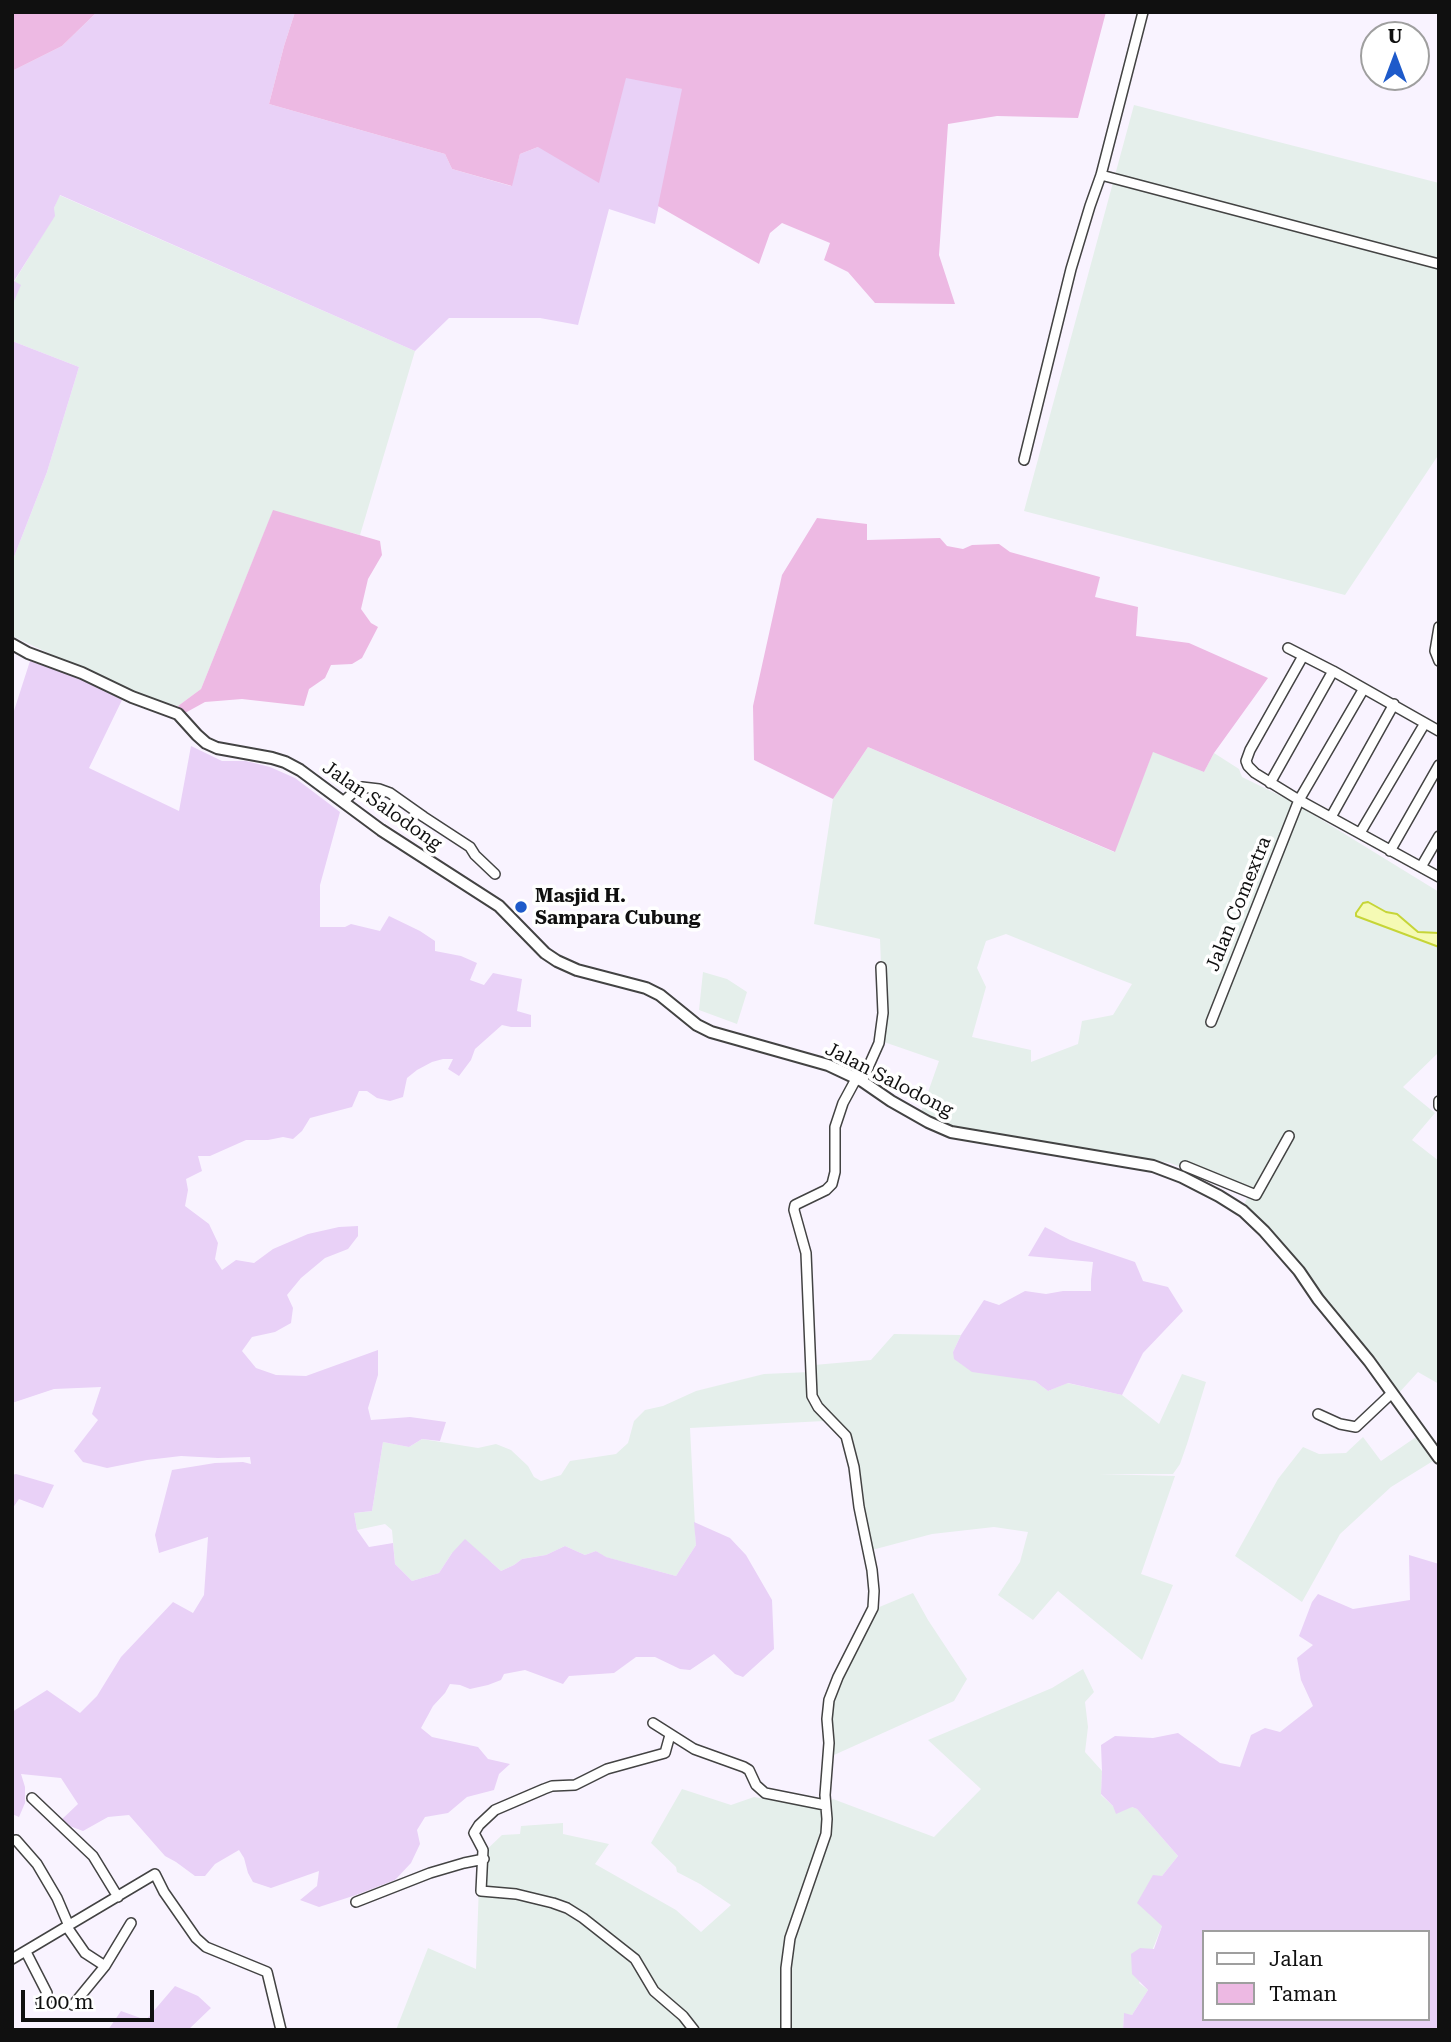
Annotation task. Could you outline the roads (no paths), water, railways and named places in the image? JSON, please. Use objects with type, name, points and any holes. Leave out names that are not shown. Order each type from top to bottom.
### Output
[{"type":"street","points":[[1024,460],[1071,269],[1101,175],[1143,12]]},
{"type":"street","points":[[1101,175],[1439,264]]},
{"type":"street","points":[[1439,627],[1435,650],[1439,661]]},
{"type":"street","name":"Jalan Salodong","points":[[12,645],[178,714],[206,743],[217,748],[285,762],[300,770],[382,830],[499,906],[545,953],[557,961],[577,970],[646,988],[660,995],[697,1026],[828,1065],[951,1132],[1153,1166],[1219,1196],[1243,1211],[1299,1271],[1439,1458]]},
{"type":"street","points":[[1289,649],[1334,671],[1363,690],[1394,704],[1439,731]]},
{"type":"street","points":[[1303,656],[1247,756],[1248,766],[1299,800],[1439,877]]},
{"type":"street","points":[[1270,783],[1334,671]]},
{"type":"street","name":"Jalan Comextra","points":[[1210,1022],[1299,800],[1363,690]]},
{"type":"street","points":[[1331,817],[1394,704]]},
{"type":"street","points":[[1360,833],[1425,723]]},
{"type":"street","points":[[1390,851],[1439,765]]},
{"type":"street","points":[[343,802],[362,787],[390,793],[470,847],[495,874]]},
{"type":"street","points":[[1421,867],[1439,836]]},
{"type":"street","points":[[786,2030],[786,1968],[790,1938],[826,1834],[829,1700],[838,1676],[873,1608],[874,1591],[854,1467],[846,1436],[818,1407],[812,1396],[806,1253],[794,1210],[796,1205],[826,1191],[832,1184],[835,1172],[835,1127],[843,1103],[879,1043],[883,1013],[881,967]]},
{"type":"street","points":[[1439,1101],[1439,1107]]},
{"type":"street","points":[[1185,1166],[1256,1195],[1289,1136]]},
{"type":"street","points":[[1318,1414],[1340,1424],[1356,1427],[1392,1393]]},
{"type":"street","points":[[653,1723],[694,1749],[744,1767],[765,1793],[825,1805]]},
{"type":"street","points":[[670,1735],[665,1753],[607,1769],[575,1785],[552,1786],[495,1810],[474,1833],[483,1850],[481,1891],[553,1903],[583,1918],[635,1959],[654,1991],[683,2016],[694,2030]]},
{"type":"street","points":[[32,1798],[93,1856],[118,1897]]},
{"type":"street","points":[[16,1840],[37,1864],[57,1898],[68,1926],[85,1953],[105,1966]]},
{"type":"street","points":[[356,1902],[430,1873],[484,1859]]},
{"type":"street","points":[[12,1959],[155,1874],[164,1892],[196,1938],[206,1947],[267,1972],[281,2030]]},
{"type":"street","points":[[73,2005],[105,1966],[131,1923]]},
{"type":"street","points":[[26,1952],[47,1993],[47,1999],[41,2003]]},
{"type":"place","name":"Masjid H. Sampara Cubung","points":[[521,907]]}]
